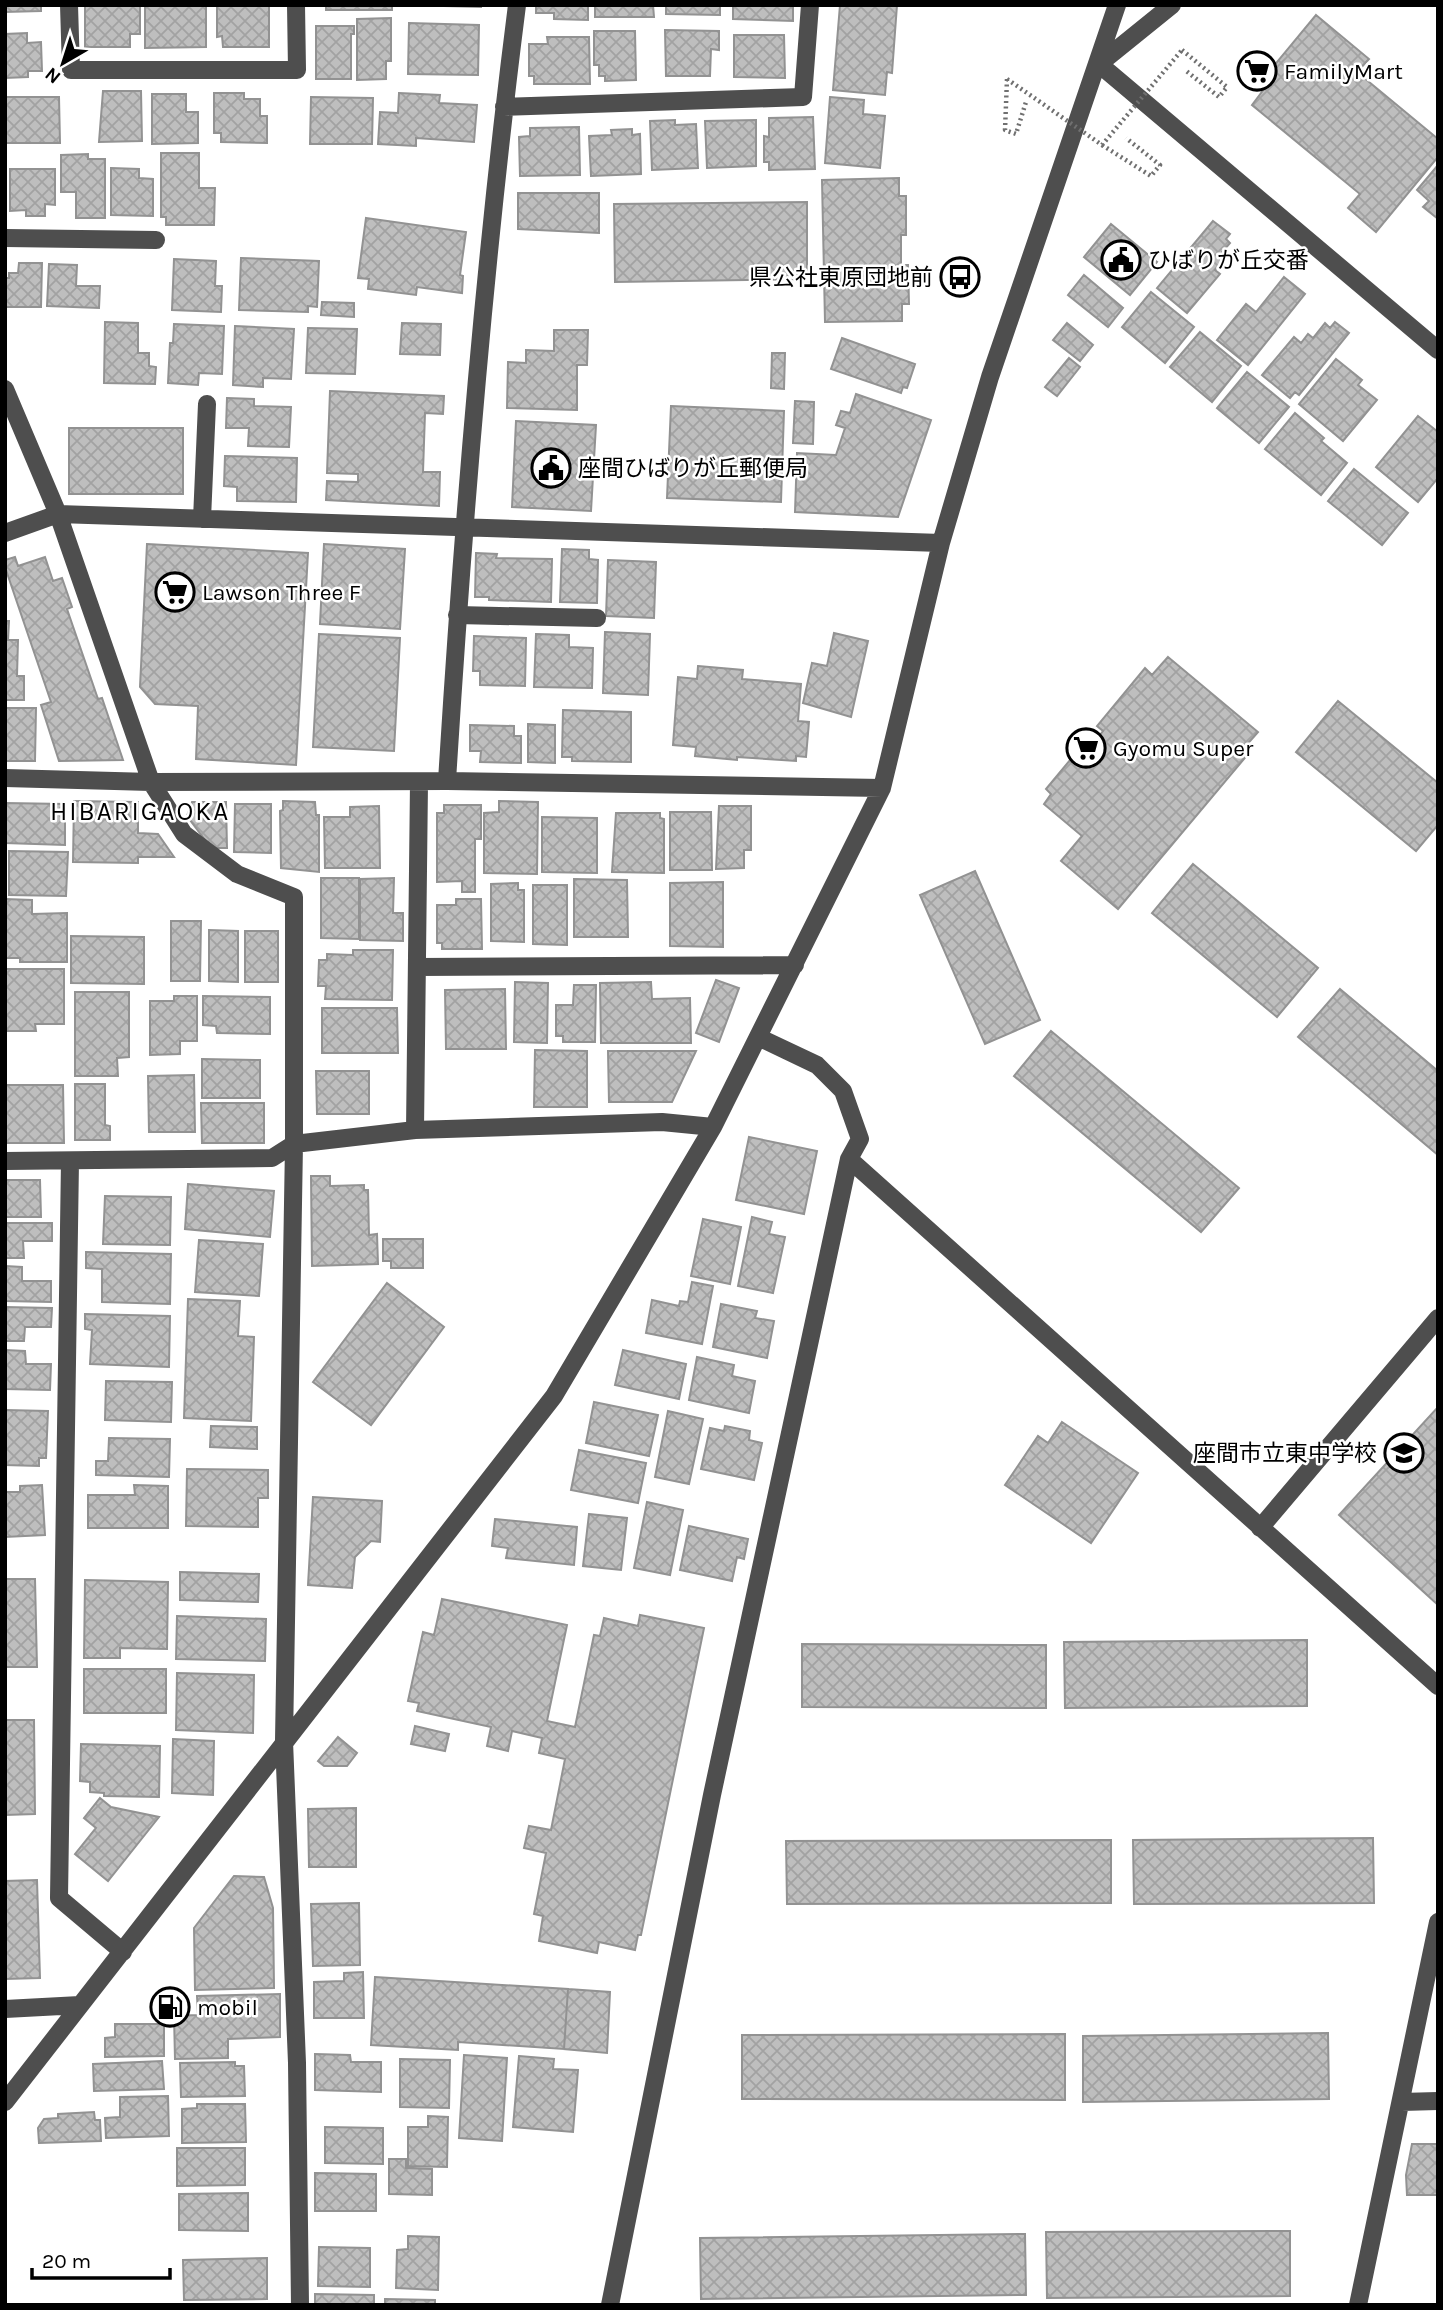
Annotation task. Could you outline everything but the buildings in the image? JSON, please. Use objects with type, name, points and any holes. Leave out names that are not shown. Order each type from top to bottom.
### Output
[{"type":"street","points":[[69,5],[71,70],[297,71],[296,5]]},
{"type":"street","points":[[446,781],[463,528],[504,107],[517,5]]},
{"type":"street","points":[[504,107],[803,97],[810,5]]},
{"type":"street","points":[[5,2102],[554,1396],[713,1127],[882,788],[941,543],[990,376],[1099,64],[1116,5]]},
{"type":"street","points":[[1099,64],[1172,5]]},
{"type":"street","points":[[1099,64],[1438,349]]},
{"type":"street","points":[[5,238],[156,240]]},
{"type":"street","points":[[5,389],[58,514],[151,782],[184,834],[237,874],[294,897],[294,1144],[284,1741],[298,2063],[299,2305]]},
{"type":"street","points":[[202,519],[207,404]]},
{"type":"street","points":[[5,533],[58,514],[941,543]]},
{"type":"street","points":[[457,615],[597,618]]},
{"type":"street","points":[[5,778],[151,782],[446,781],[882,788]]},
{"type":"street","points":[[415,1130],[419,783]]},
{"type":"street","points":[[417,967],[795,965]]},
{"type":"street","points":[[610,2305],[712,1795],[849,1159],[860,1139],[843,1091],[817,1065],[758,1037]]},
{"type":"street","points":[[5,1161],[272,1158],[294,1144],[415,1130],[662,1122],[713,1127]]},
{"type":"street","points":[[849,1159],[1438,1686]]},
{"type":"street","points":[[69,1161],[59,1898],[123,1952]]},
{"type":"street","points":[[1260,1528],[1438,1318]]},
{"type":"street","points":[[1359,2305],[1438,1922]]},
{"type":"street","points":[[5,2009],[80,2005]]},
{"type":"street","points":[[1401,2102],[1438,2101]]},
{"type":"path","points":[[1102,145],[1182,50],[1227,87],[1219,97],[1185,70]]},
{"type":"path","points":[[1026,102],[1016,134],[1004,130],[1007,79],[1151,176],[1160,165],[1126,138]]},
{"type":"place","name":"FamilyMart","points":[[1257,71]]},
{"type":"place","name":"ひばりが丘交番","points":[[1121,260]]},
{"type":"place","name":"県公社東原団地前","points":[[960,277]]},
{"type":"place","name":"座間ひばりが丘郵便局","points":[[551,468]]},
{"type":"place","name":"Lawson Three F","points":[[175,592]]},
{"type":"place","name":"Gyomu Super","points":[[1086,748]]},
{"type":"place","name":"座間市立東中学校","points":[[1404,1453]]},
{"type":"place","name":"mobil","points":[[170,2007]]},
{"type":"district","name":"HIBARIGAOKA","points":[[140,811]]}]
